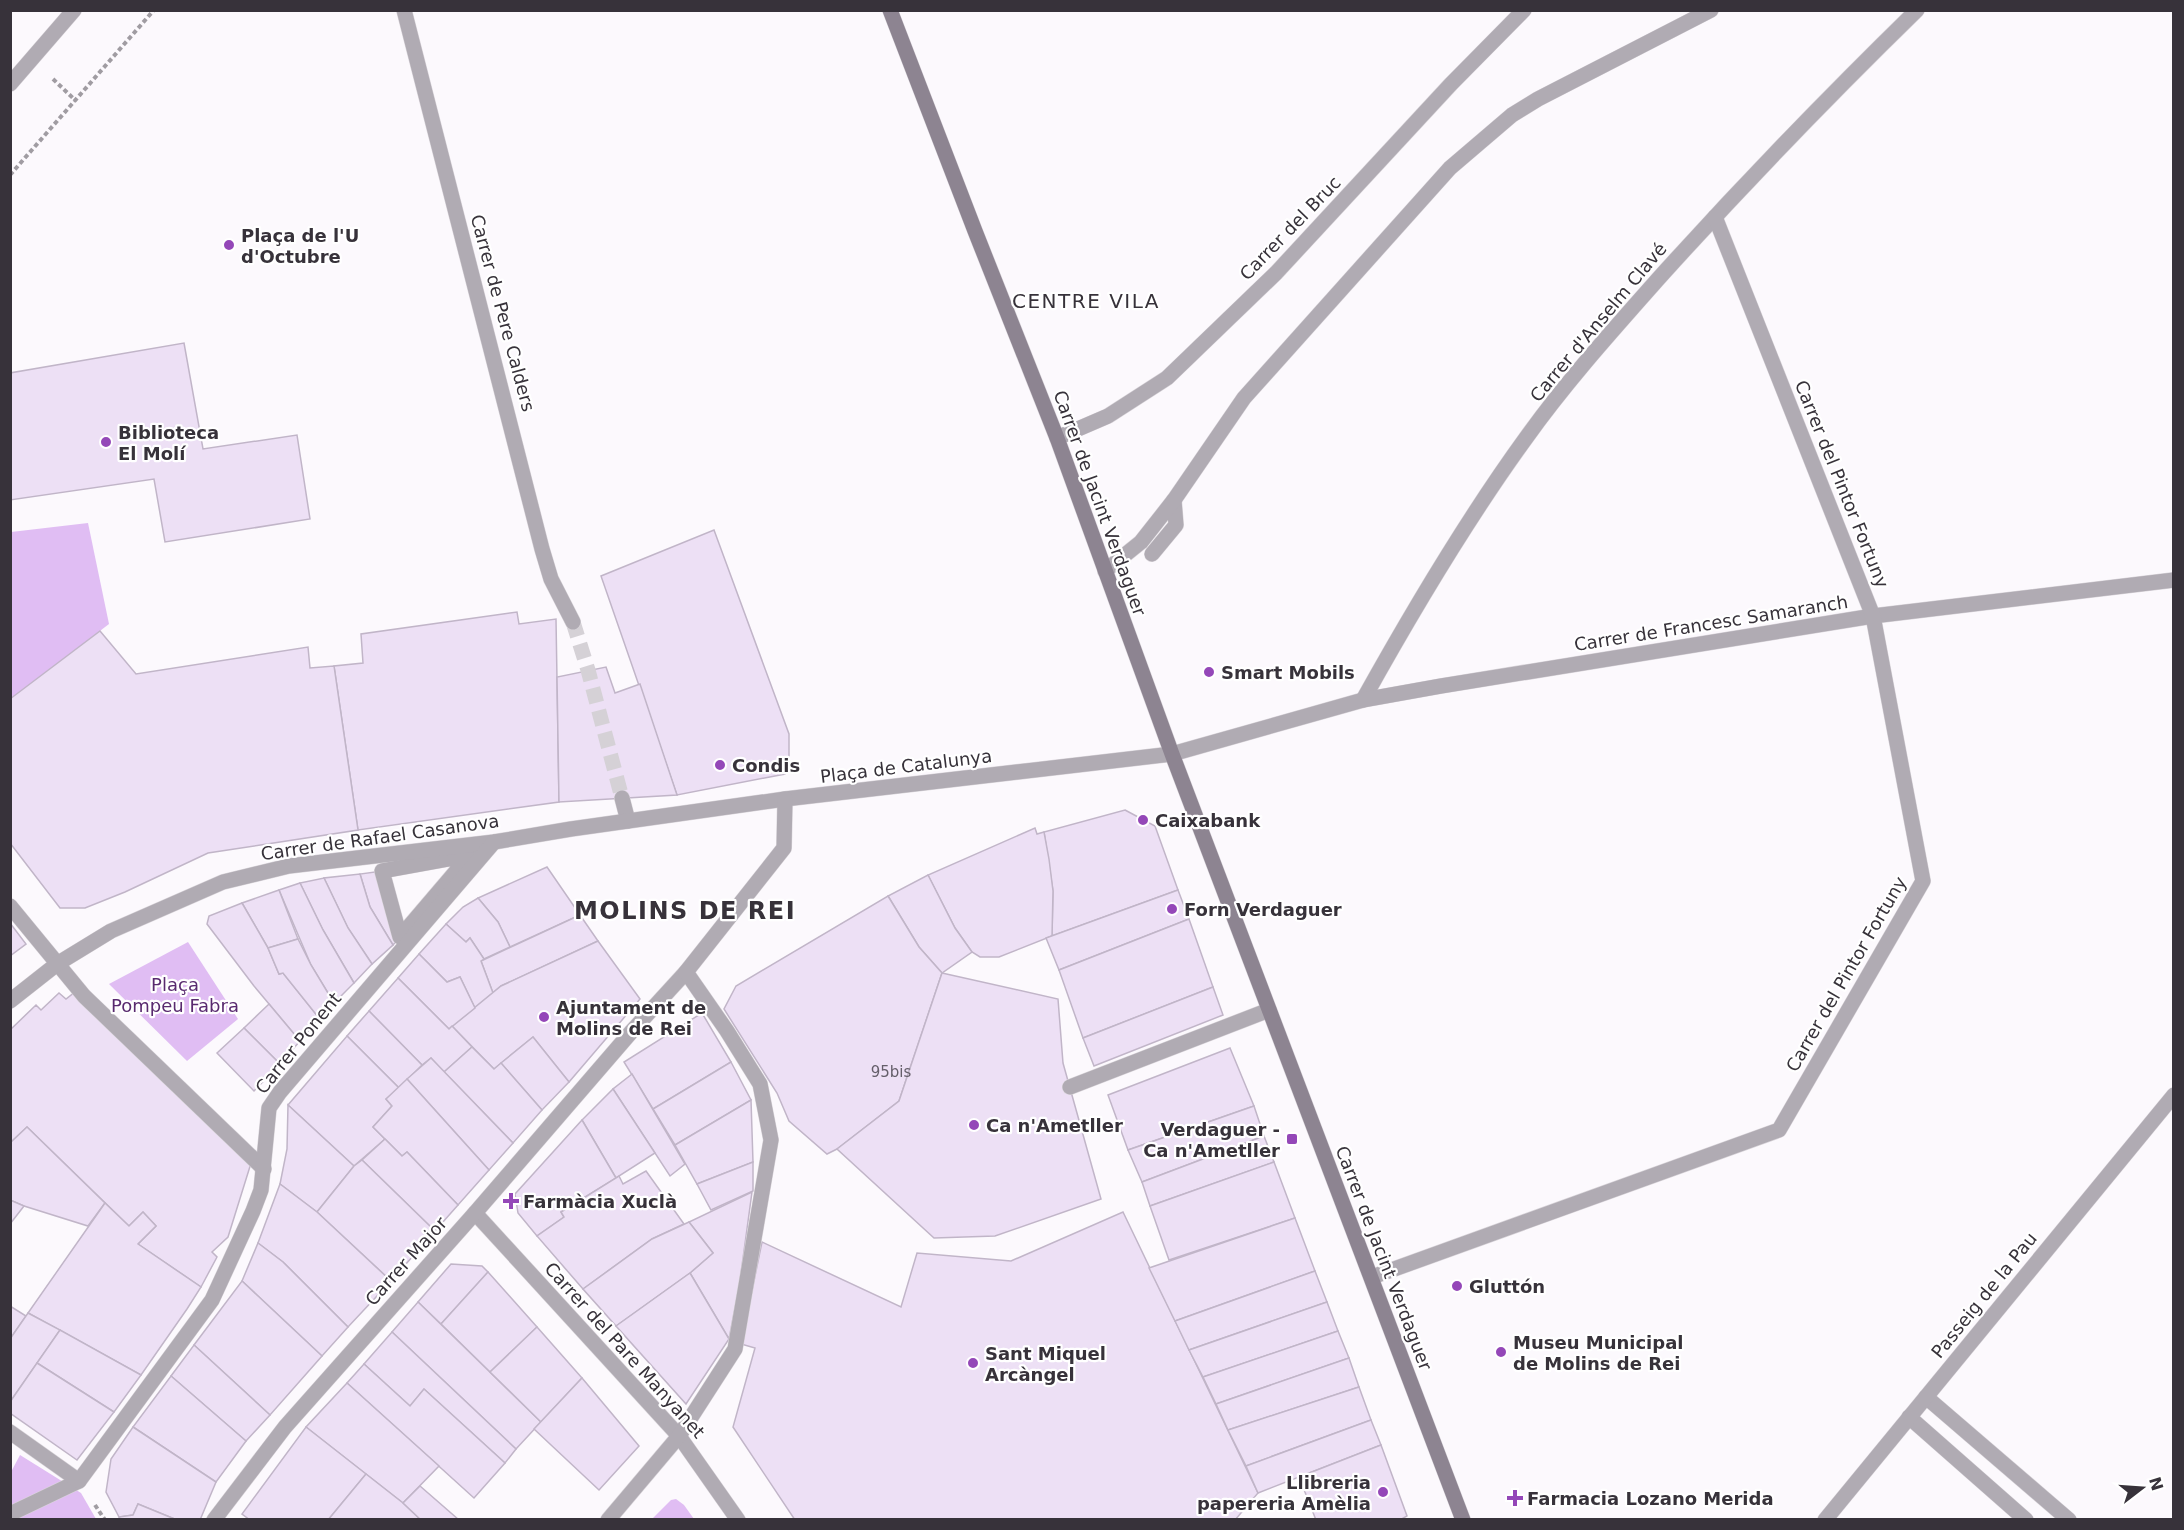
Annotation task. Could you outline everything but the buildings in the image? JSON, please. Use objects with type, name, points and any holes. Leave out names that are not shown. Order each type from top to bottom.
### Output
[{"type":"main road","name":"Carrer de Jacint Verdaguer","points":[[890,10],[1058,438],[1172,754],[1463,1520]]},
{"type":"street","points":[[10,84],[74,10]]},
{"type":"street","name":"Carrer de Pere Calders","points":[[404,10],[542,549],[551,579],[573,622]]},
{"type":"street","name":"Carrer del Bruc","points":[[1058,438],[1108,416],[1167,378],[1275,273],[1451,84],[1524,10]]},
{"type":"street","points":[[1105,571],[1141,542],[1174,500],[1244,398],[1450,168],[1512,115],[1538,99],[1710,10]]},
{"type":"street","name":"Carrer d'Anselm Clavé","points":[[1364,700],[1404,625],[1469,519],[1527,437],[1586,360],[1715,216],[1819,106],[1917,10]]},
{"type":"street","name":"Carrer del Pintor Fortuny","points":[[1372,1277],[1779,1130],[1923,881],[1873,616],[1715,216]]},
{"type":"street","points":[[1152,554],[1176,525],[1174,500]]},
{"type":"street","name":"Carrer de Francesc Samaranch","points":[[1172,754],[1364,700],[1453,684],[1873,616],[2174,580]]},
{"type":"street","name":"Plaça de Catalunya","points":[[785,799],[1172,754]]},
{"type":"street","points":[[622,798],[628,821]]},
{"type":"street","points":[[608,1520],[679,1436],[735,1349],[771,1140],[760,1084],[686,972],[784,848],[785,799]]},
{"type":"street","name":"Carrer de Rafael Casanova","points":[[10,1001],[57,964],[111,931],[223,882],[289,866],[494,842],[785,799]]},
{"type":"street","name":"Carrer Ponent","points":[[79,1481],[212,1299],[254,1211],[261,1190],[269,1108],[280,1092],[494,842]]},
{"type":"street","points":[[470,855],[423,909],[400,936],[382,871],[470,855]]},
{"type":"street","points":[[10,906],[84,996],[264,1169]]},
{"type":"street","name":"Carrer Major","points":[[215,1519],[285,1427],[686,972]]},
{"type":"street","points":[[1070,1087],[1269,1010]]},
{"type":"street","name":"Passeig de la Pau","points":[[1825,1520],[2174,1095]]},
{"type":"street","name":"Carrer del Pare Manyanet","points":[[475,1213],[679,1436],[738,1520]]},
{"type":"street","points":[[1926,1397],[2069,1520]]},
{"type":"street","points":[[1909,1417],[2026,1520]]},
{"type":"street","points":[[10,1432],[79,1481],[10,1514]]},
{"type":"path","points":[[10,175],[154,10]]},
{"type":"path","points":[[52,79],[76,101]]},
{"type":"green space","points":[[88,523],[109,624],[11,699],[11,532]]},
{"type":"green space","name":"Plaça Pompeu Fabra","points":[[188,942],[238,1019],[187,1061],[109,984]]},
{"type":"green space","points":[[20,1455],[81,1493],[96,1519],[11,1520],[11,1472]]},
{"type":"green space","points":[[676,1499],[684,1505],[694,1519],[652,1519],[671,1500]]},
{"type":"tunnel","points":[[573,622],[622,798]]},
{"type":"place","name":"Plaça de l'U d'Octubre","points":[[229,245]]},
{"type":"place","name":"Biblioteca El Molí","points":[[106,442]]},
{"type":"place","name":"Smart Mobils","points":[[1209,672]]},
{"type":"place","name":"Condis","points":[[720,765]]},
{"type":"place","name":"Caixabank","points":[[1143,820]]},
{"type":"place","name":"Forn Verdaguer","points":[[1172,909]]},
{"type":"place","name":"Ajuntament de Molins de Rei","points":[[544,1017]]},
{"type":"place","name":"Ca n'Ametller","points":[[974,1125]]},
{"type":"place","name":"Verdaguer - Ca n'Ametller","points":[[1292,1139]]},
{"type":"place","name":"Farmàcia Xuclà","points":[[511,1201]]},
{"type":"place","name":"Gluttón","points":[[1457,1286]]},
{"type":"place","name":"Museu Municipal de Molins de Rei","points":[[1501,1352]]},
{"type":"place","name":"Sant Miquel Arcàngel","points":[[973,1363]]},
{"type":"place","name":"Llibreria papereria Amèlia","points":[[1383,1492]]},
{"type":"place","name":"Farmacia Lozano Merida","points":[[1515,1498]]},
{"type":"district","name":"CENTRE VILA","points":[[1086,301]]},
{"type":"district","name":"MOLINS DE REI","points":[[685,911]]}]
